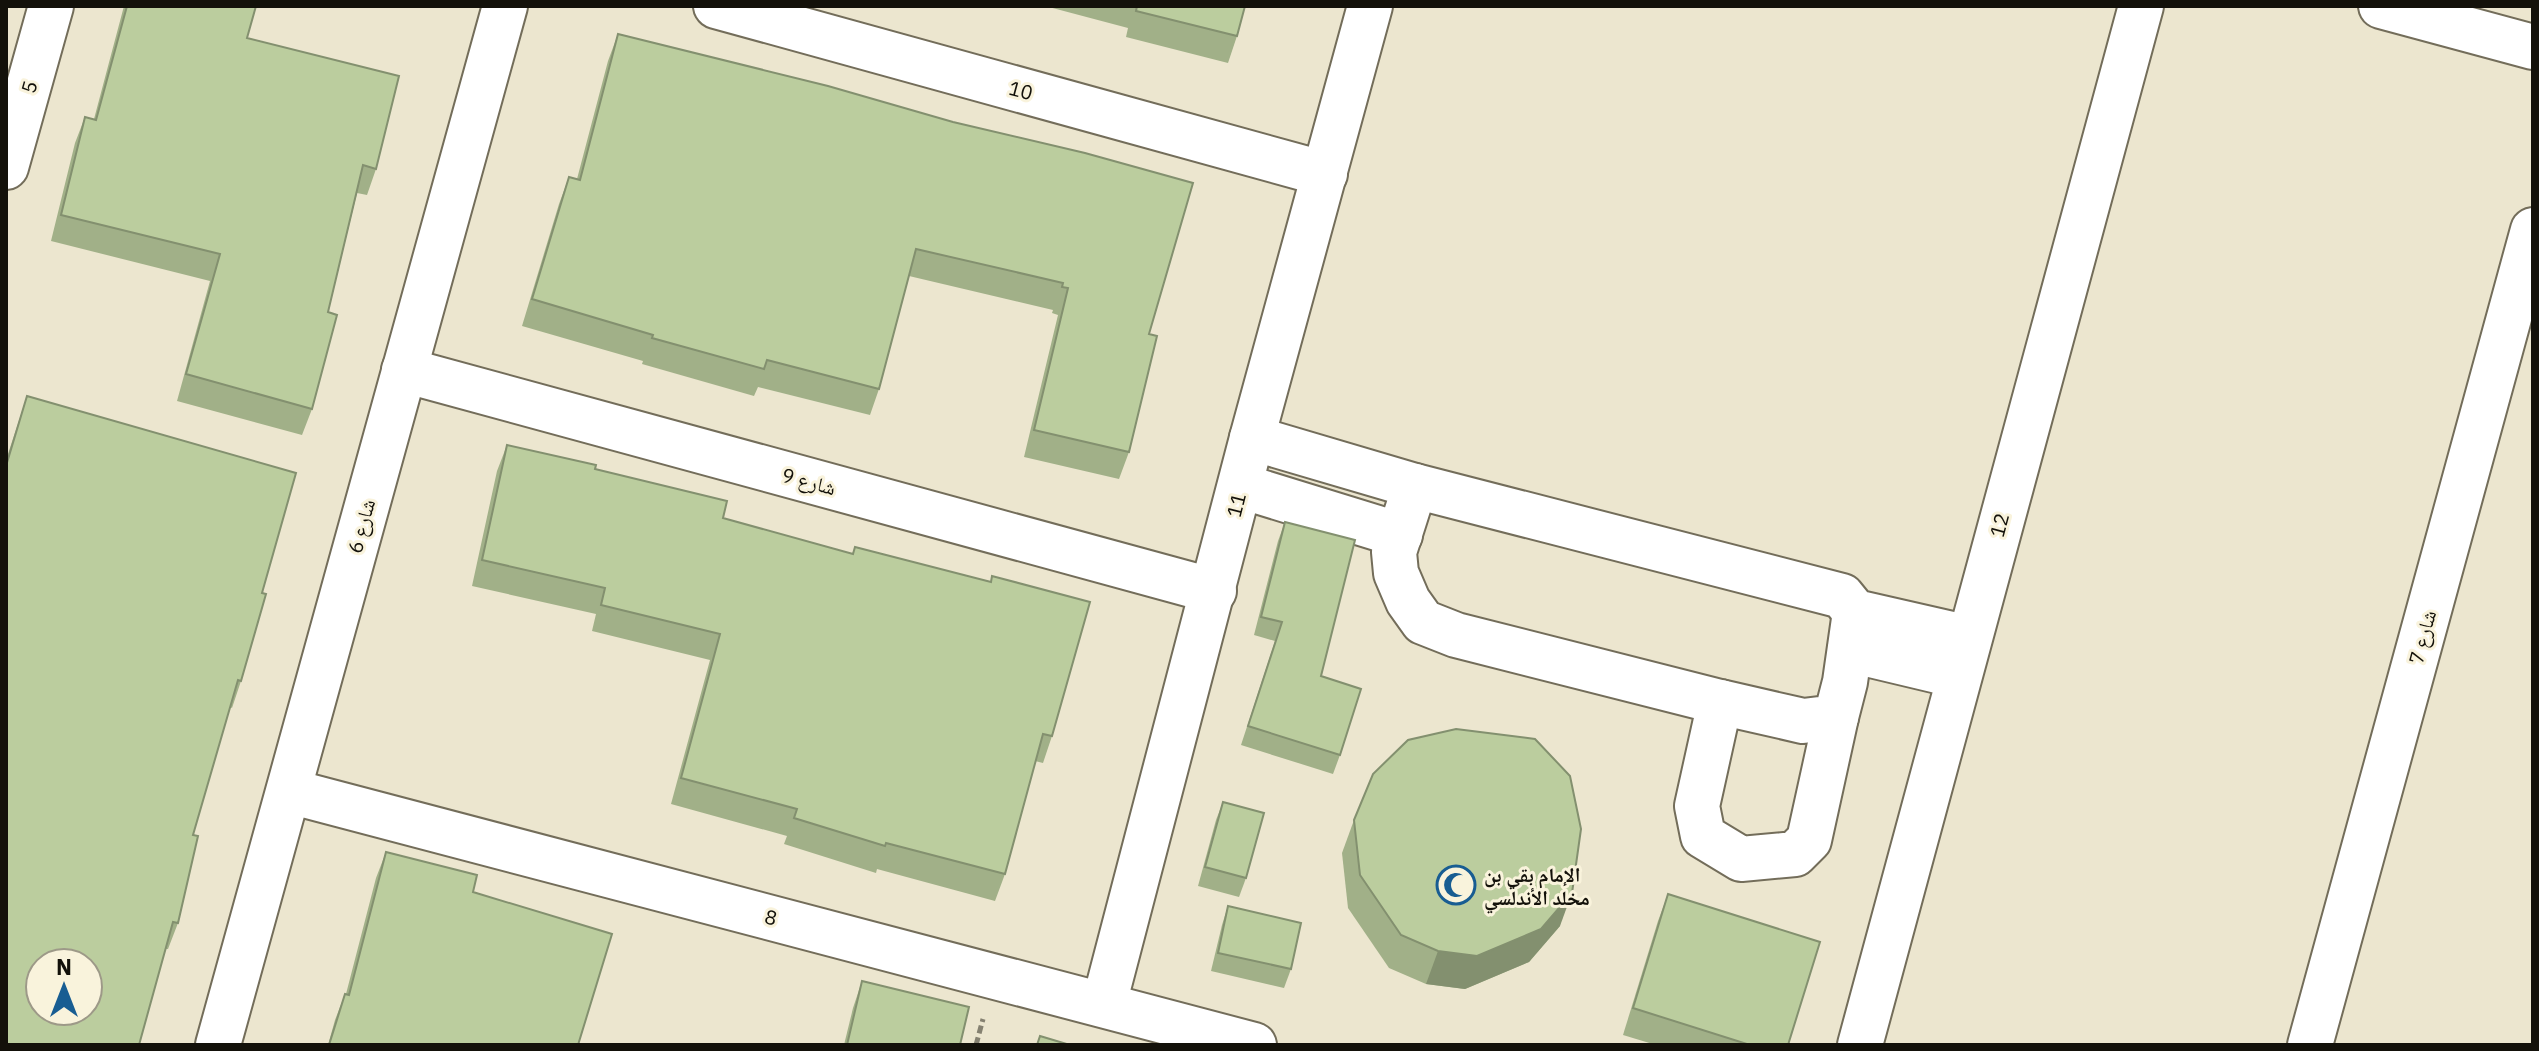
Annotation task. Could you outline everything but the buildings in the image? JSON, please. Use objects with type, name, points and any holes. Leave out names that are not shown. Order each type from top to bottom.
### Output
[{"type":"street","name":"5","points":[[6,167],[51,6]]},
{"type":"street","name":"شارع 6","points":[[218,1045],[505,6]]},
{"type":"street","name":"10","points":[[716,6],[1325,174]]},
{"type":"street","name":"11","points":[[1104,1004],[1252,438],[1370,6]]},
{"type":"street","name":"12","points":[[1860,1045],[2141,6]]},
{"type":"street","points":[[2381,6],[2533,47]]},
{"type":"street","name":"شارع 7","points":[[2310,1045],[2533,230]]},
{"type":"street","name":"شارع 9","points":[[404,370],[1214,591]]},
{"type":"street","points":[[1252,438],[1415,486],[1842,596],[1852,631],[1809,840],[1795,854],[1741,859],[1703,836],[1697,806],[1720,702]]},
{"type":"street","points":[[1241,486],[1400,535]]},
{"type":"street","points":[[1415,486],[1394,552],[1396,573],[1408,601],[1423,622],[1456,635],[1720,702],[1803,721],[1836,717]]},
{"type":"street","points":[[1852,631],[1964,657]]},
{"type":"street","name":"8","points":[[289,791],[1254,1045]]},
{"type":"place","name":"الإمام بقي بن مخلد الأندلسي","points":[[1456,885]]}]
